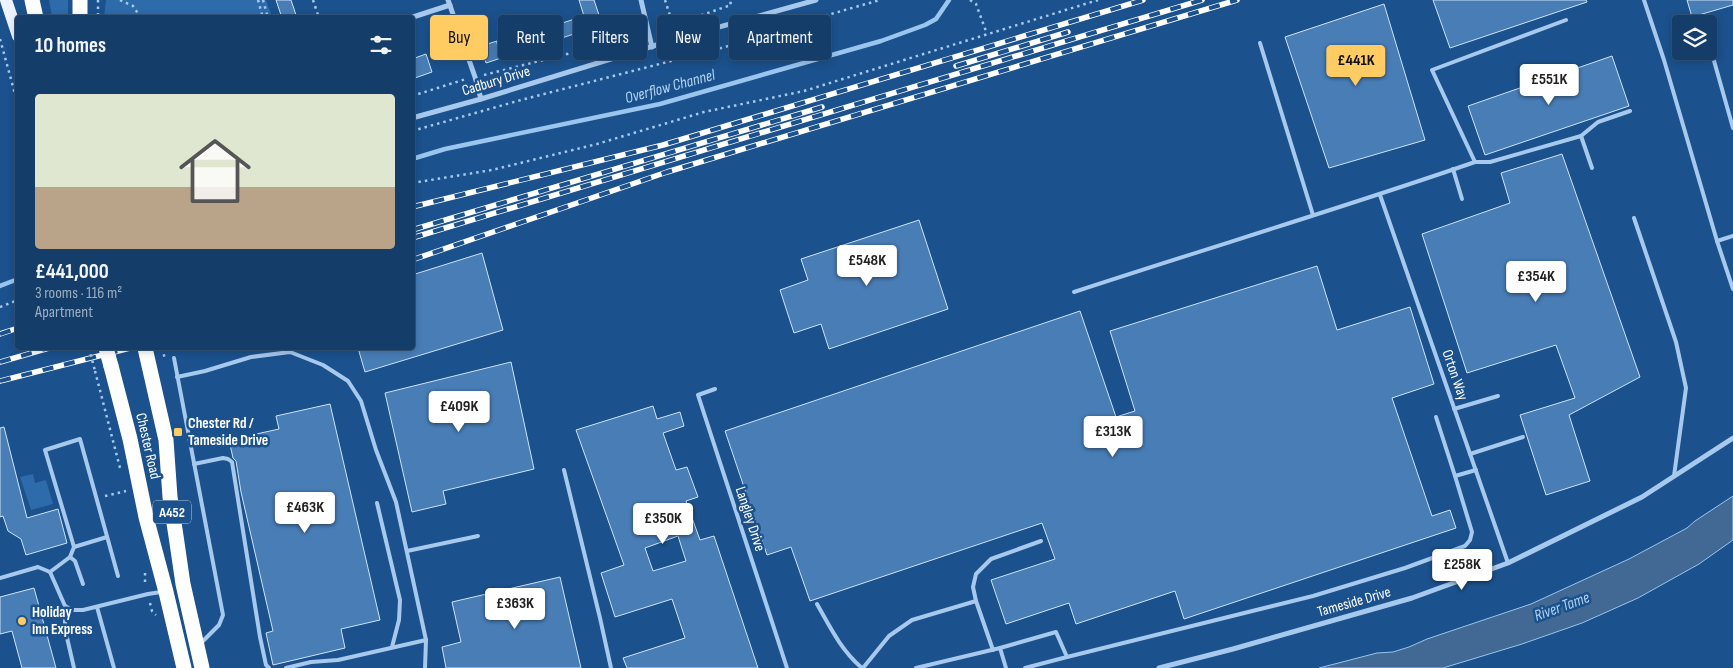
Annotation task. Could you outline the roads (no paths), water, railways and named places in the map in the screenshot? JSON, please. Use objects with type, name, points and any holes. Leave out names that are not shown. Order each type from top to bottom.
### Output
[{"type":"highway","points":[[32,0],[35,15]]},
{"type":"highway","points":[[80,0],[80,15]]},
{"type":"highway","name":"Chester Road","points":[[107,350],[130,439],[146,517],[184,668]]},
{"type":"highway","name":"Chester Road","points":[[147,351],[166,440],[170,497],[183,584],[202,668]]},
{"type":"main road","points":[[6,0],[15,27]]},
{"type":"street","points":[[640,0],[652,47]]},
{"type":"street","name":"Cadbury Drive","points":[[415,117],[816,0]]},
{"type":"street","points":[[415,16],[449,3],[481,99]]},
{"type":"street","name":"Tameside Drive","points":[[1159,668],[1412,598],[1508,563],[1642,497],[1733,438]]},
{"type":"lane","points":[[1644,0],[1733,289]]},
{"type":"lane","points":[[1475,162],[1432,70],[1566,20]]},
{"type":"lane","points":[[1260,43],[1313,216]]},
{"type":"lane","points":[[1714,60],[1733,128]]},
{"type":"lane","points":[[1074,292],[1380,195],[1475,162],[1490,162],[1581,136],[1598,122],[1630,111]]},
{"type":"lane","points":[[1581,136],[1592,168]]},
{"type":"lane","points":[[1453,169],[1462,199]]},
{"type":"lane","name":"Orton Way","points":[[1380,195],[1508,563]]},
{"type":"lane","points":[[1634,218],[1676,342],[1686,388],[1674,478]]},
{"type":"lane","points":[[1718,241],[1733,236]]},
{"type":"lane","points":[[177,376],[251,357],[290,352],[324,365],[348,381],[361,401],[376,450],[396,502],[426,640],[426,668]]},
{"type":"lane","points":[[174,358],[222,615],[219,625],[198,646]]},
{"type":"lane","name":"Langley Drive","points":[[716,389],[698,395],[787,668]]},
{"type":"lane","points":[[1454,409],[1498,396]]},
{"type":"lane","points":[[1026,668],[1313,596],[1404,568],[1465,546],[1470,540],[1472,532],[1436,416]]},
{"type":"lane","points":[[1470,454],[1523,436]]},
{"type":"lane","points":[[50,572],[70,557],[74,547],[45,450],[80,439],[118,576]]},
{"type":"lane","points":[[194,464],[223,458],[232,462],[260,637],[266,665],[269,668]]},
{"type":"lane","points":[[564,470],[611,668]]},
{"type":"lane","points":[[1455,476],[1476,470]]},
{"type":"lane","points":[[377,503],[400,600],[392,647]]},
{"type":"lane","points":[[408,551],[478,536]]},
{"type":"lane","points":[[74,547],[107,537]]},
{"type":"lane","points":[[993,650],[973,587],[976,574],[991,559],[1041,540]]},
{"type":"lane","points":[[70,557],[75,561],[83,584]]},
{"type":"lane","points":[[0,578],[38,567],[50,572],[66,606],[65,629],[74,668]]},
{"type":"lane","points":[[66,606],[72,610],[83,610],[148,594],[166,592]]},
{"type":"lane","points":[[817,604],[840,645],[850,658],[862,668],[889,636],[912,620],[976,600]]},
{"type":"lane","points":[[97,606],[114,668]]},
{"type":"lane","points":[[916,668],[993,650],[1056,632],[1067,657]]},
{"type":"lane","points":[[286,668],[311,662],[338,660],[426,640]]},
{"type":"lane","points":[[1000,648],[1005,668]]},
{"type":"water","name":"River Tame","points":[[1733,496],[1733,540],[1699,564],[1638,598],[1582,623],[1443,668],[1319,668],[1377,653],[1393,652],[1531,604],[1629,559],[1687,528]]},
{"type":"waterway","name":"Overflow Channel","points":[[415,158],[445,149],[660,104],[881,41],[936,19],[949,0]]},
{"type":"waterway","name":"Overflow Channel","points":[[0,286],[15,280]]},
{"type":"railway","points":[[415,206],[663,145],[1143,0]]},
{"type":"railway","points":[[415,237],[1202,0]]},
{"type":"railway","points":[[415,259],[667,172],[1237,0]]},
{"type":"railway","points":[[956,66],[1068,32]]},
{"type":"railway","points":[[415,229],[822,107]]},
{"type":"railway","points":[[0,334],[15,329]]},
{"type":"railway","points":[[0,362],[42,350]]},
{"type":"railway","points":[[0,381],[122,350]]},
{"type":"place","name":"Chester Rd / Tameside Drive","points":[[178,432]]},
{"type":"place","name":"Holiday Inn Express","points":[[22,621]]}]
